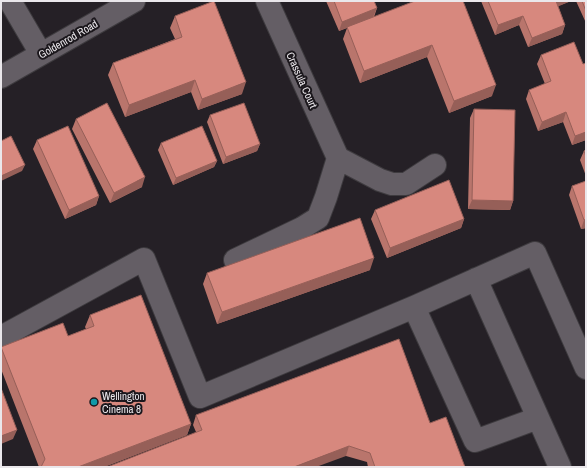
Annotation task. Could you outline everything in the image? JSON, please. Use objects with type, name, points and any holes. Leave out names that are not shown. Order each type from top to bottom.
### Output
[{"type":"street","points":[[10,1],[41,54]]},
{"type":"street","name":"Crassula Court","points":[[267,1],[338,158]]},
{"type":"street","name":"Goldenrod Road","points":[[1,77],[131,2]]},
{"type":"street","points":[[235,260],[302,228],[318,218],[338,158],[380,180],[392,184],[406,184],[435,165]]},
{"type":"street","points":[[1,337],[144,259],[200,397],[414,307],[535,253],[586,368]]},
{"type":"street","points":[[476,279],[560,467]]},
{"type":"street","points":[[414,307],[475,441],[538,418]]},
{"type":"building","points":[[214,1],[246,82],[202,99],[195,80],[129,105],[113,63],[182,37],[175,16]]},
{"type":"building","points":[[334,1],[374,1],[377,8],[342,22]]},
{"type":"building","points":[[415,1],[463,1],[496,85],[454,101],[432,45],[364,71],[347,27]]},
{"type":"building","points":[[488,1],[556,1],[565,25],[532,38],[523,16],[498,25]]},
{"type":"building","points":[[582,1],[586,1],[586,11]]},
{"type":"building","points":[[574,42],[583,64],[586,63],[586,132],[575,136],[566,112],[542,122],[529,90],[551,81],[541,55]]},
{"type":"building","points":[[107,103],[145,177],[114,193],[76,119]]},
{"type":"building","points":[[244,103],[260,144],[226,157],[210,115]]},
{"type":"building","points":[[474,109],[515,110],[513,201],[472,200]]},
{"type":"building","points":[[68,126],[99,196],[69,210],[37,140]]},
{"type":"building","points":[[202,126],[217,161],[176,178],[161,143]]},
{"type":"building","points":[[11,136],[25,165],[1,176],[1,141]]},
{"type":"building","points":[[449,180],[464,219],[390,248],[375,210]]},
{"type":"building","points":[[586,181],[586,219],[584,220],[572,186]]},
{"type":"building","points":[[360,218],[374,258],[222,312],[207,273]]},
{"type":"building","name":"Wellington Cinema 8","points":[[141,295],[191,424],[78,467],[41,467],[45,459],[1,347],[63,323],[68,336],[94,326],[90,315]]},
{"type":"building","points":[[399,339],[430,423],[446,417],[465,467],[375,467],[370,453],[349,446],[294,467],[107,467],[202,430],[196,415]]},
{"type":"building","points":[[1,388],[17,430],[1,436]]},
{"type":"place","name":"Wellington Cinema 8","points":[[94,402]]}]
